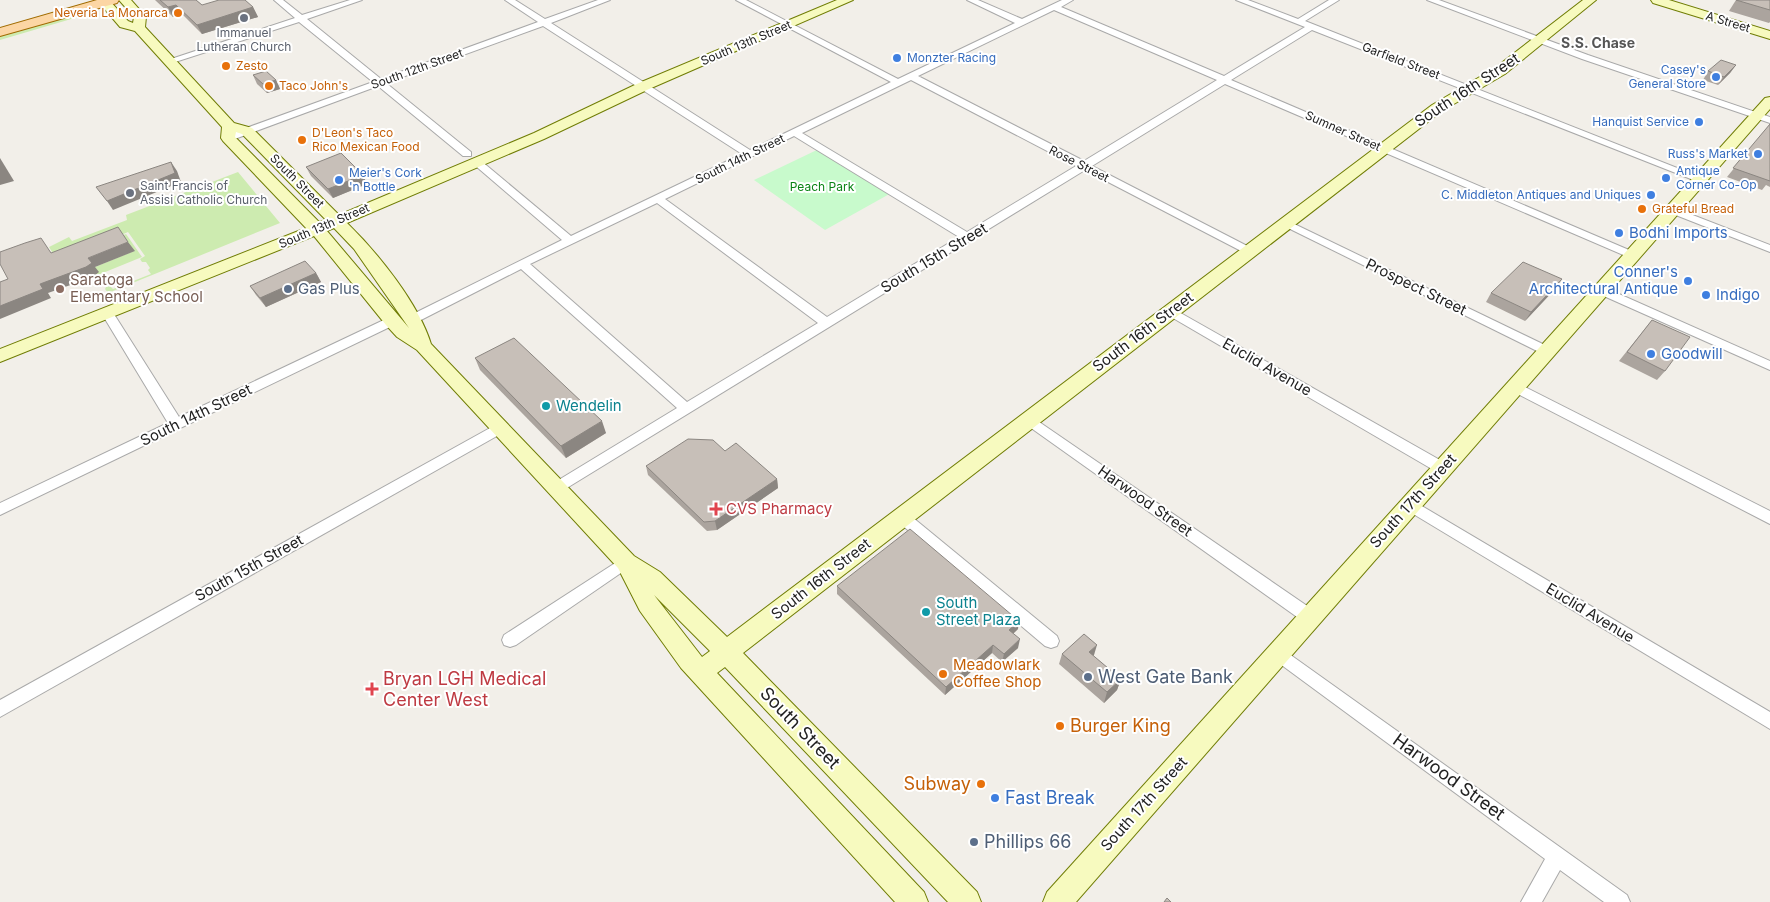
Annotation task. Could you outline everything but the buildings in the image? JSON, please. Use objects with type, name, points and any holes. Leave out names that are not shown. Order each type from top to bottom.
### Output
[{"type":"main road","name":"South Street","points":[[124,0],[140,17],[139,28]]},
{"type":"main road","name":"South 13th Street","points":[[0,356],[108,314],[471,158],[548,132],[644,86],[847,0]]},
{"type":"main road","name":"South 16th Street","points":[[700,672],[901,516],[1437,108],[1500,71],[1590,0]]},
{"type":"main road","name":"A Street","points":[[1657,0],[1770,35]]},
{"type":"main road","name":"South Street","points":[[107,1],[124,24],[139,28],[169,61],[228,132],[313,225],[403,333],[423,346],[626,562],[652,579],[726,651],[967,902]]},
{"type":"main road","points":[[0,32],[107,1]]},
{"type":"main road","name":"South 17th Street","points":[[1056,902],[1672,210],[1700,179],[1763,118],[1770,101]]},
{"type":"main road","name":"South Street","points":[[228,132],[247,131],[333,216],[373,262],[413,319],[419,330],[423,346]]},
{"type":"main road","name":"South 13th Street","points":[[0,349],[313,225]]},
{"type":"main road","name":"South Street","points":[[626,562],[638,591],[656,619],[700,672],[914,902]]},
{"type":"street","points":[[278,0],[570,241]]},
{"type":"street","points":[[169,61],[358,0]]},
{"type":"street","points":[[510,0],[750,154]]},
{"type":"street","name":"South 12th Street","points":[[247,131],[606,0]]},
{"type":"street","points":[[740,0],[897,82]]},
{"type":"street","points":[[971,0],[1021,22]]},
{"type":"street","name":"South 14th Street","points":[[413,319],[522,263],[1068,0]]},
{"type":"street","name":"Garfield Street","points":[[1240,0],[1700,179]]},
{"type":"street","points":[[1298,22],[1336,0]]},
{"type":"street","points":[[1431,0],[1763,118]]},
{"type":"street","name":"Sumner Street","points":[[1054,7],[1632,255]]},
{"type":"street","name":"South 15th Street","points":[[557,488],[1311,27]]},
{"type":"street","name":"Rose Street","points":[[910,76],[1248,251]]},
{"type":"street","points":[[794,132],[967,237]]},
{"type":"street","points":[[658,199],[826,323]]},
{"type":"street","points":[[1672,210],[1770,249]]},
{"type":"street","name":"Prospect Street","points":[[1286,223],[1547,351]]},
{"type":"street","points":[[522,263],[686,409]]},
{"type":"street","points":[[1601,290],[1770,366]]},
{"type":"street","name":"Euclid Avenue","points":[[1170,311],[1442,468]]},
{"type":"street","points":[[108,314],[176,424]]},
{"type":"street","name":"South 14th Street","points":[[0,509],[392,321]]},
{"type":"street","points":[[1515,387],[1770,518]]},
{"type":"street","name":"Harwood Street","points":[[1029,420],[1310,618]]},
{"type":"street","name":"South 15th Street","points":[[0,709],[499,428]]},
{"type":"street","name":"Euclid Avenue","points":[[1410,505],[1770,722]]},
{"type":"street","points":[[901,516],[1051,641]]},
{"type":"street","points":[[510,640],[626,562]]},
{"type":"street","name":"Harwood Street","points":[[1278,653],[1620,902]]},
{"type":"street","points":[[1531,902],[1558,857]]},
{"type":"green space","points":[[76,14],[78,17],[0,40],[0,36]]},
{"type":"green space","name":"Peach Park","points":[[821,148],[893,192],[825,230],[754,180]]},
{"type":"green space","points":[[238,172],[280,223],[108,293],[105,289],[106,287],[110,286],[113,289],[151,274],[146,262],[142,262],[140,259],[145,256],[128,232],[59,263],[49,247],[69,237],[72,241],[127,220],[126,215]]},
{"type":"green space","points":[[126,234],[142,257],[93,277],[95,267],[134,251],[117,238]]},
{"type":"place","name":"Neveria La Monarca","points":[[178,13]]},
{"type":"place","name":"Immanuel Lutheran Church","points":[[244,18]]},
{"type":"place","name":"Monzter Racing","points":[[897,58]]},
{"type":"place","name":"Zesto","points":[[226,66]]},
{"type":"place","name":"Casey's General Store","points":[[1716,77]]},
{"type":"place","name":"Taco John's","points":[[269,86]]},
{"type":"place","name":"Hanquist Service","points":[[1699,122]]},
{"type":"place","name":"D'Leon's Taco Rico Mexican Food","points":[[302,140]]},
{"type":"place","name":"Russ's Market","points":[[1758,154]]},
{"type":"place","name":"Antique Corner Co-Op","points":[[1666,178]]},
{"type":"place","name":"Meier's Cork 'n Bottle","points":[[339,180]]},
{"type":"place","name":"Saint Francis of Assisi Catholic Church","points":[[130,193]]},
{"type":"place","name":"C. Middleton Antiques and Uniques","points":[[1651,195]]},
{"type":"place","name":"Grateful Bread","points":[[1642,209]]},
{"type":"place","name":"Bodhi Imports","points":[[1619,233]]},
{"type":"place","name":"Conner's Architectural Antique","points":[[1688,281]]},
{"type":"place","name":"Saratoga Elementary School","points":[[60,289]]},
{"type":"place","name":"Gas Plus","points":[[288,289]]},
{"type":"place","name":"Indigo","points":[[1706,295]]},
{"type":"place","name":"Goodwill","points":[[1651,354]]},
{"type":"place","name":"Wendelin","points":[[546,406]]},
{"type":"place","name":"CVS Pharmacy","points":[[716,509]]},
{"type":"place","name":"South Street Plaza","points":[[926,612]]},
{"type":"place","name":"Meadowlark Coffee Shop","points":[[943,674]]},
{"type":"place","name":"West Gate Bank","points":[[1088,677]]},
{"type":"place","name":"Bryan LGH Medical Center West","points":[[372,689]]},
{"type":"place","name":"Burger King","points":[[1060,726]]},
{"type":"place","name":"Subway","points":[[981,784]]},
{"type":"place","name":"Fast Break","points":[[995,798]]},
{"type":"place","name":"Phillips 66","points":[[974,842]]},
{"type":"district","name":"S.S. Chase","points":[[1598,43]]}]
